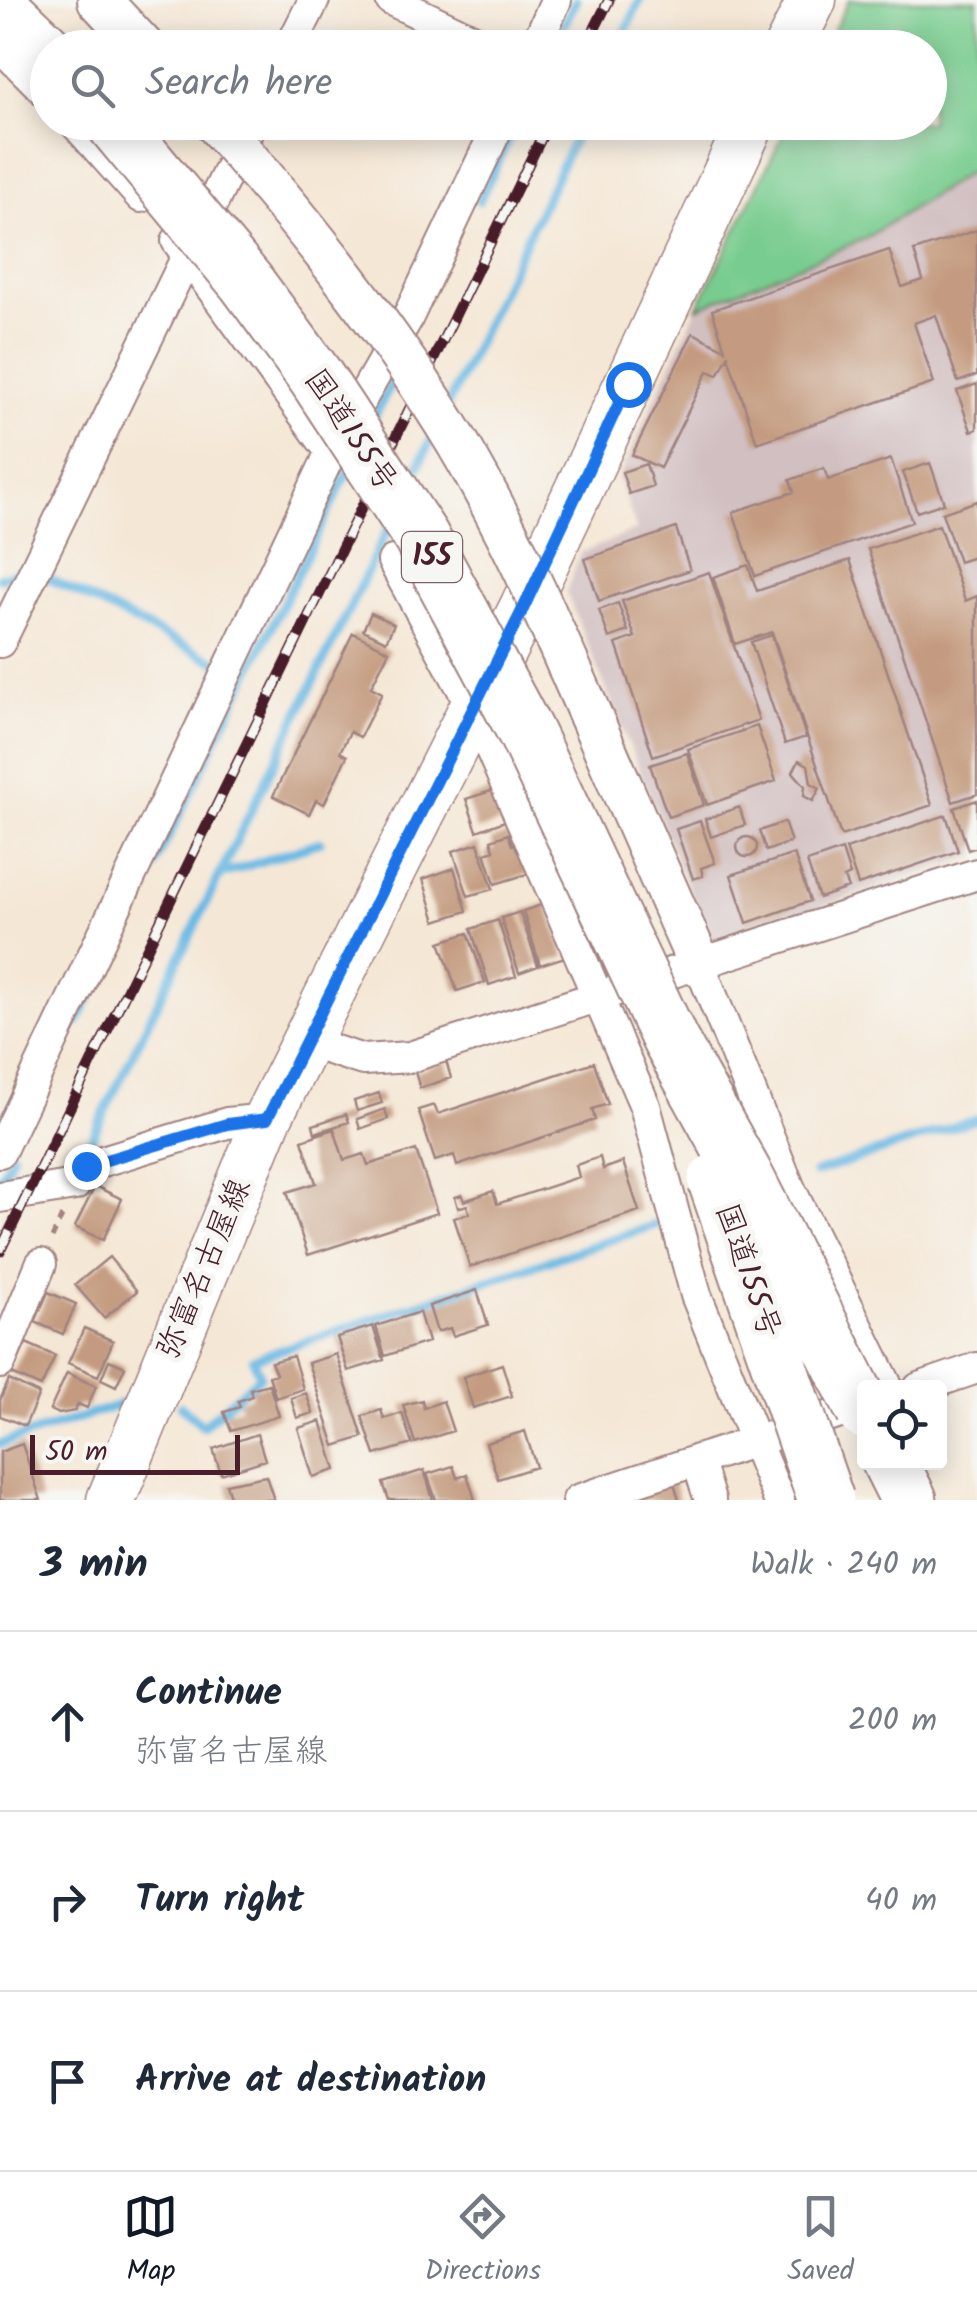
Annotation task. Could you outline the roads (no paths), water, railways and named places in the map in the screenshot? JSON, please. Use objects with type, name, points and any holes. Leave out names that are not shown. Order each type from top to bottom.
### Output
[{"type":"highway","points":[[0,6],[30,35]]},
{"type":"highway","name":"国道155号","points":[[128,140],[257,298],[421,537],[526,733],[670,1040],[744,1172],[857,1394]]},
{"type":"highway","name":"国道155号","points":[[670,1040],[826,1500]]},
{"type":"highway","points":[[894,1470],[910,1500]]},
{"type":"main road","points":[[797,30],[812,0]]},
{"type":"main road","name":"弥富名古屋線","points":[[111,1500],[267,1119],[473,708],[742,140]]},
{"type":"street","points":[[99,0],[127,30]]},
{"type":"street","points":[[299,30],[314,0]]},
{"type":"street","points":[[391,0],[454,30]]},
{"type":"street","points":[[544,30],[556,0]]},
{"type":"street","points":[[0,46],[30,76]]},
{"type":"street","points":[[90,140],[188,254],[331,452]]},
{"type":"street","points":[[231,140],[294,212],[377,321],[457,443],[505,533],[700,966],[790,1189],[884,1380]]},
{"type":"street","points":[[0,642],[243,140]]},
{"type":"street","points":[[0,1152],[331,452],[407,319],[492,140]]},
{"type":"street","points":[[392,561],[473,708],[646,1106],[696,1295],[779,1500]]},
{"type":"street","points":[[304,1041],[363,1060],[410,1057],[977,874]]},
{"type":"street","points":[[0,1198],[75,1185],[86,1166],[227,1124],[267,1119]]},
{"type":"street","points":[[0,1364],[40,1264]]},
{"type":"street","points":[[942,1380],[977,1368]]},
{"type":"street","points":[[578,1500],[857,1410]]},
{"type":"street","points":[[697,1460],[710,1500]]},
{"type":"street","points":[[922,1470],[935,1500]]},
{"type":"waterway","points":[[562,30],[576,0]]},
{"type":"waterway","points":[[626,30],[640,0]]},
{"type":"waterway","points":[[479,201],[508,140]]},
{"type":"waterway","points":[[448,404],[573,140]]},
{"type":"waterway","points":[[370,426],[396,373]]},
{"type":"waterway","points":[[409,486],[435,432]]},
{"type":"waterway","points":[[77,1023],[350,467]]},
{"type":"waterway","points":[[87,1148],[389,527]]},
{"type":"waterway","points":[[0,578],[19,572]]},
{"type":"waterway","points":[[48,578],[222,665]]},
{"type":"waterway","points":[[223,874],[320,842]]},
{"type":"waterway","points":[[815,1173],[977,1119]]},
{"type":"waterway","points":[[0,1181],[13,1154]]},
{"type":"waterway","points":[[181,1406],[203,1426],[260,1376],[253,1359],[658,1224]]},
{"type":"waterway","points":[[0,1444],[132,1401]]},
{"type":"railway","points":[[594,30],[609,0]]},
{"type":"railway","points":[[0,1251],[540,140]]}]
